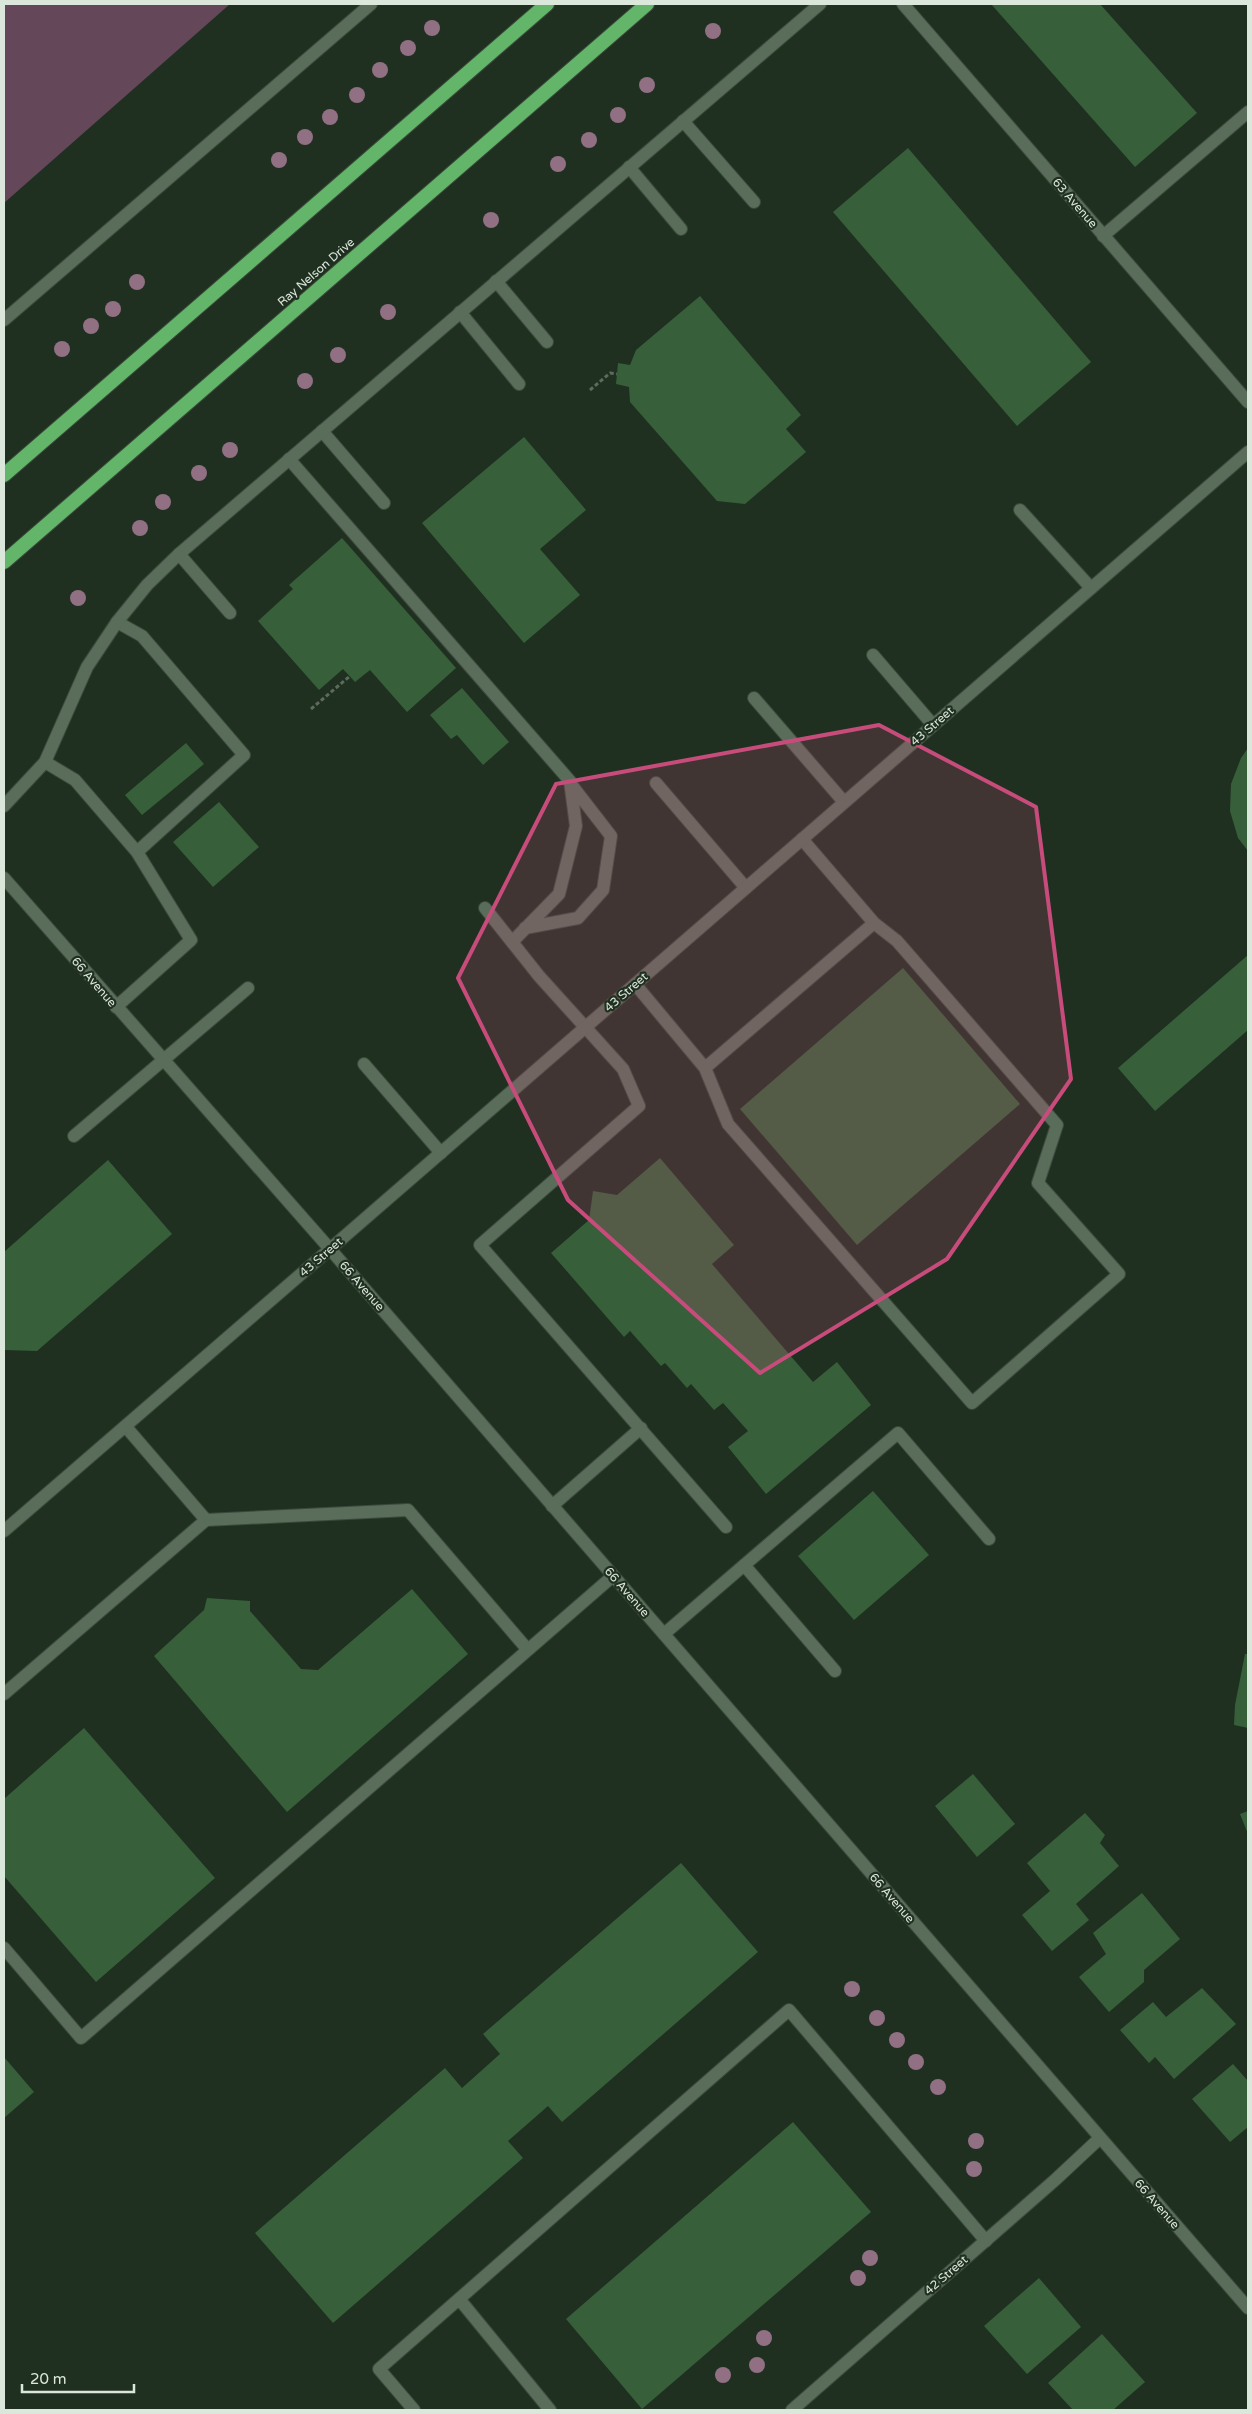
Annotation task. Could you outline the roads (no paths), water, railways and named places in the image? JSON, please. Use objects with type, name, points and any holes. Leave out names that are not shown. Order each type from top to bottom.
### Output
[{"type":"highway","points":[[4,475],[547,4]]},
{"type":"highway","name":"Ray Nelson Drive","points":[[4,562],[647,4]]},
{"type":"street","points":[[4,320],[371,4]]},
{"type":"street","points":[[4,806],[45,762],[87,666],[117,622],[147,585],[178,554],[820,4]]},
{"type":"street","name":"63 Avenue","points":[[903,4],[1248,402]]},
{"type":"street","points":[[1104,236],[1248,112]]},
{"type":"street","points":[[683,121],[754,202]]},
{"type":"street","points":[[629,168],[682,229]]},
{"type":"street","points":[[496,281],[547,342]]},
{"type":"street","points":[[460,312],[519,384]]},
{"type":"street","points":[[322,431],[384,503]]},
{"type":"street","name":"43 Street","points":[[4,1531],[1091,588],[1247,456]]},
{"type":"street","points":[[290,459],[570,781],[611,836],[602,890],[578,918],[525,928]]},
{"type":"street","points":[[1020,510],[1091,588]]},
{"type":"street","points":[[178,554],[230,613]]},
{"type":"street","points":[[117,622],[142,636],[244,755],[137,852]]},
{"type":"street","points":[[873,655],[933,725]]},
{"type":"street","points":[[754,698],[844,802]]},
{"type":"street","points":[[45,762],[75,780],[137,852],[191,940],[116,1007]]},
{"type":"street","points":[[512,942],[559,894],[576,826],[570,781]]},
{"type":"street","points":[[656,783],[746,888]]},
{"type":"street","points":[[636,984],[705,1068],[728,1124],[972,1403],[1119,1274],[1038,1183],[1057,1126],[897,941],[874,923],[802,839]]},
{"type":"street","name":"66 Avenue","points":[[4,878],[330,1249],[1248,2308]]},
{"type":"street","points":[[484,908],[585,1028],[623,1069],[639,1106],[480,1245],[726,1526]]},
{"type":"street","points":[[705,1068],[874,923]]},
{"type":"street","points":[[74,1136],[248,988]]},
{"type":"street","points":[[364,1064],[441,1153]]},
{"type":"street","points":[[126,1427],[206,1520]]},
{"type":"street","points":[[552,1506],[640,1428]]},
{"type":"street","points":[[664,1634],[898,1433],[989,1539]]},
{"type":"street","points":[[4,1694],[206,1520],[408,1510],[528,1650]]},
{"type":"street","points":[[744,1565],[835,1671]]},
{"type":"street","points":[[4,1948],[81,2038],[613,1576]]},
{"type":"street","points":[[414,2410],[379,2369],[789,2010],[986,2240]]},
{"type":"street","name":"42 Street","points":[[792,2410],[1100,2138]]},
{"type":"street","points":[[460,2300],[550,2410]]}]
